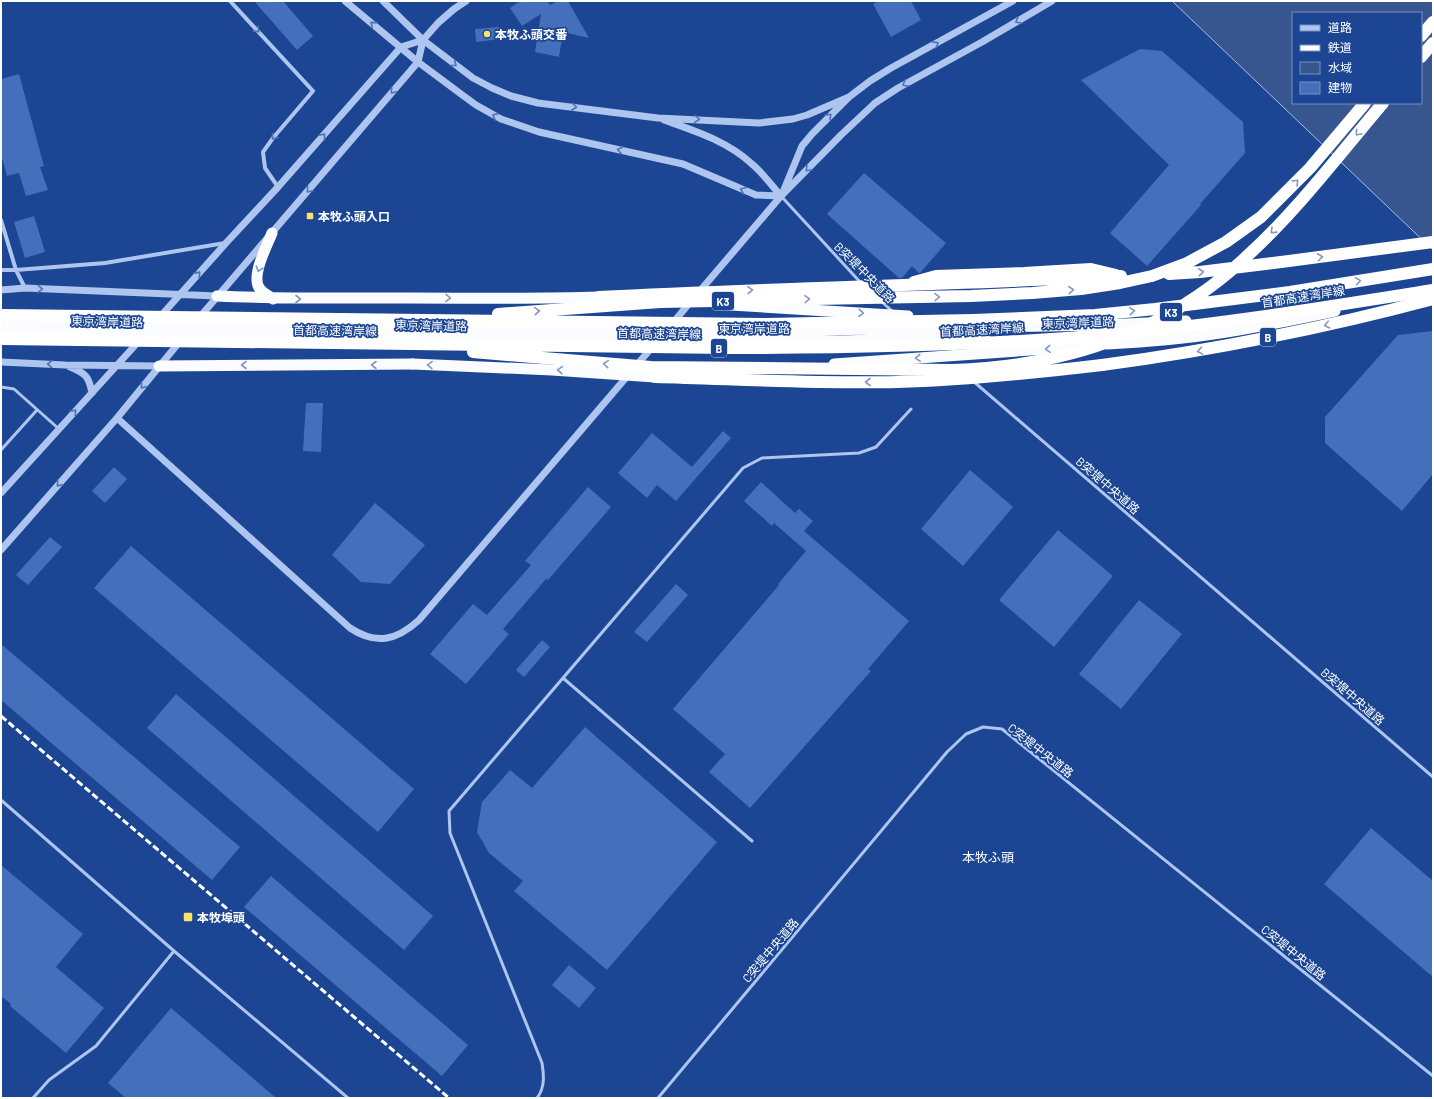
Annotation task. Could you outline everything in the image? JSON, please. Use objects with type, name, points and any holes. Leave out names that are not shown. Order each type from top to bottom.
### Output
[{"type":"highway","points":[[1422,35],[1433,22]]},
{"type":"highway","points":[[1422,56],[1433,43]]},
{"type":"highway","name":"K3","points":[[415,321],[660,302],[971,296],[1032,293],[1081,289],[1152,276],[1187,263],[1226,242],[1261,217],[1310,168],[1364,104]]},
{"type":"highway","name":"K3","points":[[381,344],[651,367],[953,370],[1005,367],[1064,356],[1096,347],[1136,332],[1163,318],[1204,291],[1244,259],[1277,228],[1382,104]]},
{"type":"highway","points":[[272,233],[257,271],[256,282],[260,289],[273,299]]},
{"type":"highway","points":[[217,296],[273,299],[535,299],[907,284],[1024,281],[1200,272],[1433,242]]},
{"type":"highway","name":"首都高速湾岸線","points":[[1,315],[765,324],[905,322],[1095,315],[1155,309],[1282,293],[1433,269]]},
{"type":"highway","name":"東京湾岸道路","points":[[1,322],[765,331],[1066,326],[1155,323],[1209,319],[1319,304],[1433,285]]},
{"type":"highway","name":"首都高速湾岸線","points":[[1,339],[803,348],[954,345],[1094,336],[1209,324],[1433,290]]},
{"type":"highway","name":"東京湾岸道路","points":[[1,332],[849,341],[1144,332],[1209,328],[1264,321],[1433,294]]},
{"type":"highway","points":[[599,297],[1066,326]]},
{"type":"highway","name":"B","points":[[655,377],[821,382],[896,382],[977,378],[1036,373],[1167,356],[1223,347],[1366,317],[1433,299]]},
{"type":"highway","points":[[159,366],[413,364],[552,370],[655,377],[1166,340],[1273,324],[1349,308]]},
{"type":"street","points":[[230,1],[313,91],[263,152],[265,168],[278,187]]},
{"type":"street","points":[[346,1],[418,62],[476,105],[513,124],[551,135],[671,161],[694,168],[756,195],[781,196]]},
{"type":"street","points":[[383,1],[423,40],[473,78],[511,96],[538,103],[658,118],[692,118],[745,124],[775,122],[807,115],[849,97]]},
{"type":"street","points":[[1,493],[278,187],[401,47],[423,40],[444,19],[466,1]]},
{"type":"street","points":[[781,196],[802,146],[849,97],[870,81],[891,68],[1013,1]]},
{"type":"street","points":[[117,418],[350,628],[358,634],[367,637],[392,638],[407,631],[419,620],[781,196],[840,135],[875,103],[898,88],[982,42],[1052,1]]},
{"type":"street","points":[[1,550],[117,418],[217,296],[418,62],[423,40]]},
{"type":"street","points":[[658,118],[710,137],[726,146],[752,164],[781,196]]},
{"type":"street","points":[[1,220],[16,270],[25,288]]},
{"type":"street","points":[[1,270],[105,263],[226,243]]},
{"type":"street","points":[[1,290],[25,288],[217,296]]},
{"type":"street","points":[[1,362],[65,365],[159,366]]},
{"type":"street","points":[[65,365],[83,372],[90,381],[92,393]]},
{"type":"lane","name":"B突堤中央道路","points":[[781,196],[867,289]]},
{"type":"lane","name":"B突堤中央道路","points":[[873,294],[936,349]]},
{"type":"lane","points":[[942,354],[948,360]]},
{"type":"lane","name":"B突堤中央道路","points":[[954,365],[1433,776]]},
{"type":"lane","points":[[1,387],[14,389],[59,429]]},
{"type":"lane","points":[[537,1098],[540,1094],[544,1079],[542,1063],[450,833],[449,812],[743,468],[762,458],[858,453],[876,447],[911,409]]},
{"type":"lane","points":[[1,450],[37,410]]},
{"type":"lane","points":[[563,678],[752,841]]},
{"type":"lane","name":"C突堤中央道路","points":[[658,1098],[947,752],[966,734],[983,727],[1002,729],[1433,1076]]},
{"type":"lane","points":[[1,800],[174,951],[348,1098]]},
{"type":"lane","points":[[33,1098],[49,1080],[96,1046],[174,951]]},
{"type":"water","points":[[1172,1],[1433,1],[1433,250]]},
{"type":"building","points":[[254,1],[283,1],[313,36],[297,50]]},
{"type":"building","points":[[520,1],[547,1],[550,5],[558,1],[568,1],[589,38],[563,32],[559,57],[535,52],[541,14],[522,26],[510,8]]},
{"type":"building","points":[[878,1],[911,1],[921,20],[891,37],[873,4]]},
{"type":"building","name":"本牧ふ頭交番","points":[[499,27],[500,39],[476,42],[475,29]]},
{"type":"building","points":[[1140,49],[1162,51],[1243,122],[1245,153],[1147,266],[1110,233],[1169,165],[1081,80]]},
{"type":"building","points":[[19,74],[44,166],[40,167],[48,190],[26,196],[19,173],[7,176],[1,154],[1,79]]},
{"type":"building","points":[[864,173],[946,243],[921,272],[919,273],[912,266],[902,278],[899,278],[827,214]]},
{"type":"building","points":[[34,216],[45,252],[25,258],[14,222]]},
{"type":"building","points":[[1433,331],[1433,474],[1402,511],[1325,443],[1325,417],[1398,335]]},
{"type":"building","points":[[306,403],[323,403],[321,452],[303,451]]},
{"type":"building","points":[[723,431],[731,438],[676,501],[657,485],[647,498],[618,473],[652,433],[692,467]]},
{"type":"building","points":[[114,467],[127,479],[105,503],[92,491]]},
{"type":"building","points":[[970,470],[1013,507],[963,566],[921,529]]},
{"type":"building","points":[[761,482],[795,513],[799,509],[813,521],[804,531],[909,621],[868,669],[871,671],[750,808],[709,772],[725,754],[673,709],[779,585],[778,584],[806,551],[774,523],[772,526],[744,501]]},
{"type":"building","points":[[588,487],[611,507],[548,580],[546,579],[503,629],[509,634],[466,684],[430,654],[473,604],[487,615],[531,565],[525,561]]},
{"type":"building","points":[[375,503],[425,545],[390,584],[361,582],[332,555]]},
{"type":"building","points":[[1058,530],[1113,576],[1054,647],[999,600]]},
{"type":"building","points":[[50,537],[62,547],[28,585],[16,575]]},
{"type":"building","points":[[131,546],[414,789],[378,832],[94,588]]},
{"type":"building","points":[[676,584],[688,595],[647,642],[634,632]]},
{"type":"building","points":[[1139,600],[1182,634],[1121,709],[1079,674]]},
{"type":"building","points":[[542,640],[550,647],[524,677],[516,670]]},
{"type":"building","points":[[1,644],[240,847],[212,880],[1,700]]},
{"type":"building","points":[[176,694],[433,916],[404,950],[147,728]]},
{"type":"building","points":[[585,727],[717,842],[607,970],[514,891],[523,881],[489,853],[477,832],[482,802],[510,770],[532,788]]},
{"type":"building","points":[[1371,828],[1433,881],[1433,977],[1324,884]]},
{"type":"building","points":[[1,865],[83,934],[56,967],[104,1008],[66,1053],[10,1006],[11,1004],[1,996]]},
{"type":"building","points":[[271,876],[468,1045],[442,1076],[244,907]]},
{"type":"building","points":[[569,965],[596,988],[579,1008],[552,985]]},
{"type":"building","points":[[171,1008],[276,1098],[126,1098],[108,1083]]},
{"type":"railway","points":[[1,716],[449,1098]]},
{"type":"place","name":"本牧ふ頭交番","points":[[487,34]]},
{"type":"place","name":"本牧ふ頭入口","points":[[310,216]]},
{"type":"place","name":"本牧埠頭","points":[[188,917]]},
{"type":"district","name":"本牧ふ頭","points":[[988,857]]}]
